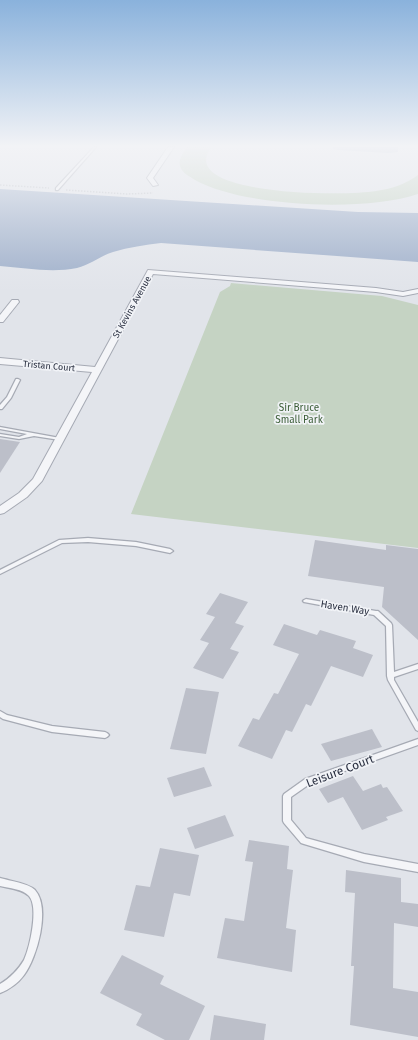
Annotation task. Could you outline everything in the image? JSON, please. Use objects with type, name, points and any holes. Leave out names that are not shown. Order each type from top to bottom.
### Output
[{"type":"street","name":"St Kevins Avenue","points":[[0,511],[31,489],[151,272],[376,290],[403,294],[413,290],[418,291]]},
{"type":"street","points":[[0,320],[15,302]]},
{"type":"street","name":"Tristan Court","points":[[0,361],[97,370]]},
{"type":"lane","points":[[0,408],[9,398],[18,380]]},
{"type":"lane","points":[[0,428],[60,438]]},
{"type":"lane","points":[[0,435],[19,438],[36,434]]},
{"type":"lane","points":[[0,572],[60,540],[88,540],[136,544],[170,551]]},
{"type":"lane","name":"Haven Way","points":[[306,601],[376,612],[389,625],[390,680],[418,728]]},
{"type":"lane","points":[[390,676],[418,666]]},
{"type":"lane","points":[[0,714],[5,717],[52,729],[105,736]]},
{"type":"lane","name":"Leisure Court","points":[[418,742],[308,781],[287,796],[287,821],[304,841],[364,858],[418,868]]},
{"type":"lane","points":[[0,882],[31,892],[36,898],[38,919],[29,958],[18,975],[8,985],[0,989]]},
{"type":"green space","points":[[241,196],[412,196],[395,200],[337,205],[273,201]]},
{"type":"green space","name":"Sir Bruce Small Park","points":[[231,283],[382,296],[418,305],[418,548],[131,514],[220,292],[230,286]]},
{"type":"water","points":[[0,196],[102,196],[358,212],[418,213],[418,262],[161,243],[119,250],[77,268],[38,270],[0,266]]},
{"type":"building","points":[[0,439],[20,442],[0,473]]},
{"type":"building","points":[[315,540],[386,550],[386,545],[418,549],[418,640],[382,607],[384,587],[308,576]]},
{"type":"building","points":[[220,593],[248,602],[235,623],[244,626],[230,649],[239,652],[223,679],[193,668],[209,643],[200,640],[215,617],[206,614]]},
{"type":"building","points":[[284,624],[317,635],[320,630],[356,641],[353,648],[373,655],[363,677],[331,666],[311,706],[306,704],[292,732],[286,730],[272,759],[238,746],[253,718],[259,720],[274,693],[278,694],[299,654],[273,645]]},
{"type":"building","points":[[186,688],[219,692],[206,754],[170,749]]},
{"type":"building","points":[[372,729],[382,747],[331,761],[321,744]]},
{"type":"building","points":[[204,767],[212,786],[174,797],[167,778]]},
{"type":"building","points":[[353,776],[363,791],[381,784],[383,788],[387,787],[403,811],[386,817],[388,820],[362,830],[343,797],[328,803],[319,789]]},
{"type":"building","points":[[225,815],[234,836],[195,849],[187,828]]},
{"type":"building","points":[[249,840],[289,846],[287,869],[293,870],[286,928],[296,930],[292,972],[217,958],[225,918],[244,921],[253,862],[245,861]]},
{"type":"building","points":[[160,848],[199,855],[190,896],[174,893],[164,937],[124,930],[136,885],[150,887]]},
{"type":"building","points":[[346,870],[401,878],[401,902],[418,904],[418,927],[394,923],[393,988],[418,992],[418,1037],[350,1025],[354,966],[351,966],[355,893],[345,892]]},
{"type":"building","points":[[122,955],[164,976],[160,984],[205,1006],[189,1040],[165,1040],[136,1025],[142,1014],[100,993]]},
{"type":"building","points":[[214,1015],[266,1024],[264,1040],[210,1040]]}]
